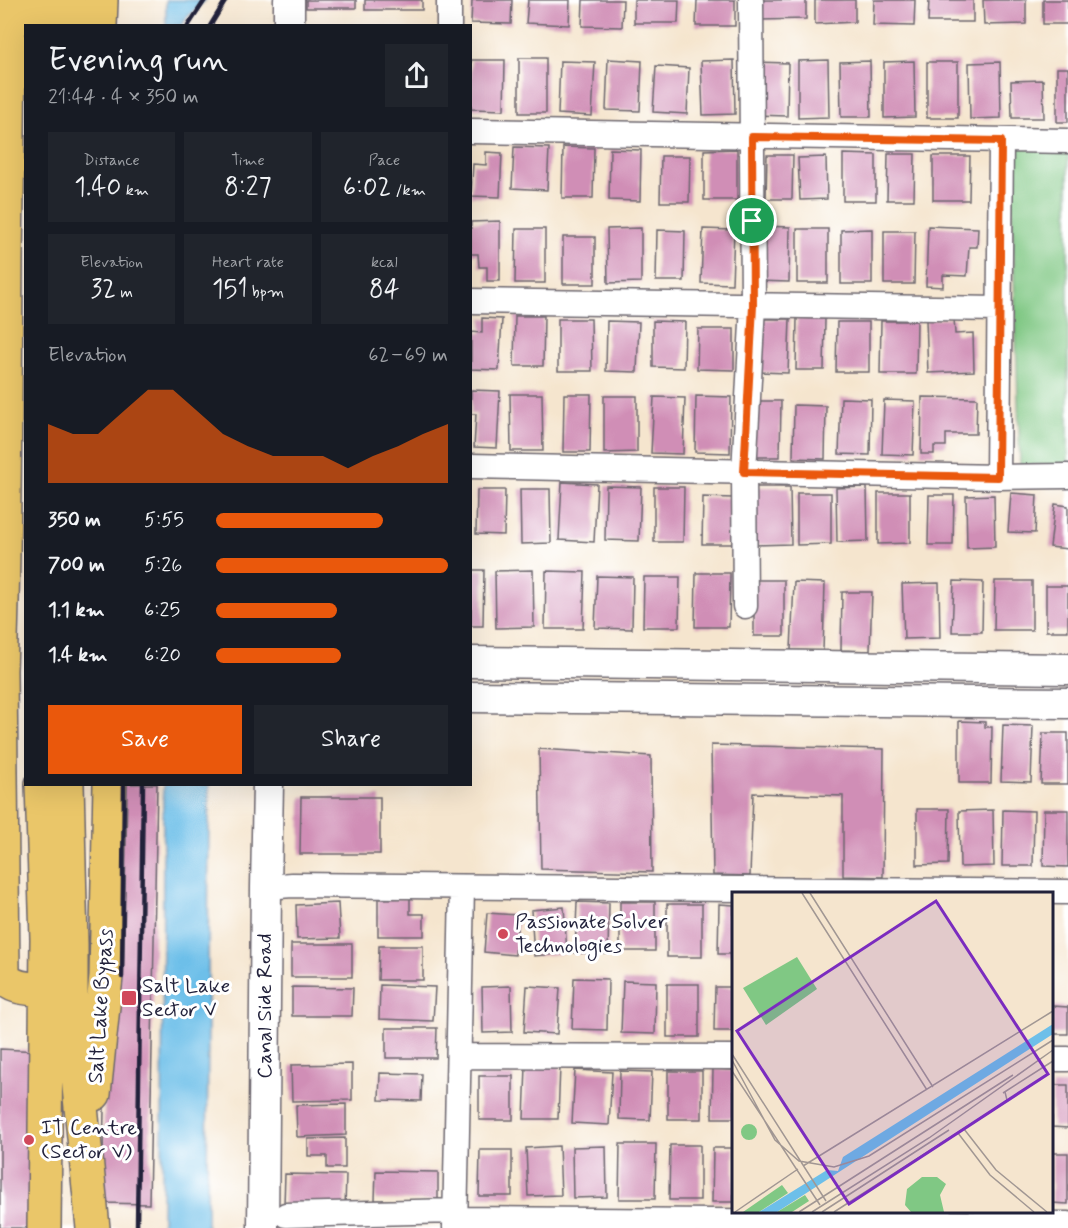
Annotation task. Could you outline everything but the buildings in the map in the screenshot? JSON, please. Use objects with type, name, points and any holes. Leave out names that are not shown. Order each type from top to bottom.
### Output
[{"type":"main road","points":[[8,0],[10,98],[0,671],[3,974],[6,980],[13,985],[46,990]]},
{"type":"main road","points":[[40,0],[40,24]]},
{"type":"main road","points":[[67,24],[68,0]]},
{"type":"main road","points":[[100,24],[101,0]]},
{"type":"main road","points":[[42,786],[59,942],[71,1006],[93,1228]]},
{"type":"main road","points":[[44,1228],[46,990],[59,942],[67,786]]},
{"type":"main road","name":"Salt Lake Bypass","points":[[93,1228],[94,1091],[106,976],[110,786]]},
{"type":"street","points":[[289,24],[290,0]]},
{"type":"street","points":[[449,0],[449,24]]},
{"type":"street","points":[[745,606],[744,472],[753,306],[751,0]]},
{"type":"street","points":[[472,131],[1068,141]]},
{"type":"street","points":[[998,477],[1001,141]]},
{"type":"street","points":[[472,301],[999,309]]},
{"type":"street","points":[[472,466],[998,477],[1068,476]]},
{"type":"street","points":[[472,662],[1068,669]]},
{"type":"street","points":[[472,697],[1068,703]]},
{"type":"street","name":"Canal Side Road","points":[[268,786],[266,887],[274,1221]]},
{"type":"street","points":[[266,887],[292,885],[1068,892]]},
{"type":"street","points":[[456,1219],[462,887]]},
{"type":"street","points":[[459,1056],[732,1057]]},
{"type":"street","points":[[274,1221],[456,1219],[1068,1224]]},
{"type":"green space","points":[[1010,144],[1068,145],[1068,466],[1020,465]]},
{"type":"water","points":[[166,0],[206,0],[183,24],[166,24]]},
{"type":"water","points":[[163,786],[209,786],[207,1228],[162,1228]]},
{"type":"railway","points":[[189,24],[205,0]]},
{"type":"railway","points":[[211,24],[226,0]]},
{"type":"railway","points":[[122,977],[124,786]]},
{"type":"railway","points":[[137,1228],[143,786]]},
{"type":"place","name":"Passionate Solver Technologies","points":[[503,934]]},
{"type":"place","name":"Salt Lake Sector V","points":[[129,998]]},
{"type":"place","name":"IT Centre (Sector V)","points":[[29,1140]]},
{"type":"route","points":[[752,137],[1001,141],[998,477],[744,472],[753,306],[752,221],[752,137]]}]
